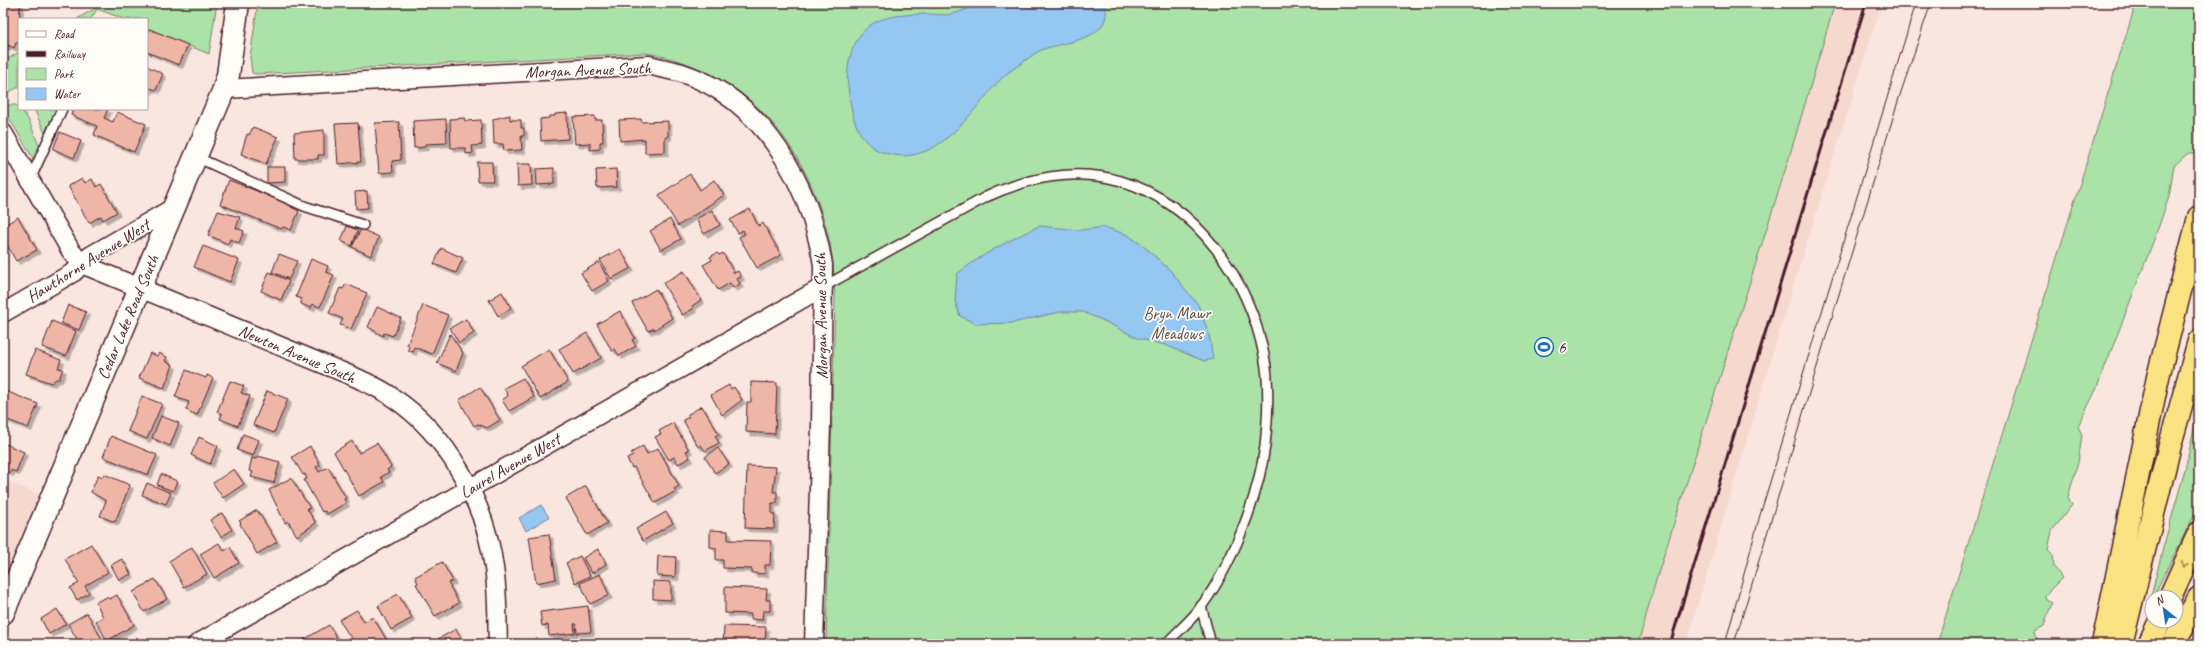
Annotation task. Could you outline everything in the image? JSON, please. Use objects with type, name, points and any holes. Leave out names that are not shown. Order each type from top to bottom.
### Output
[{"type":"highway","points":[[2103,644],[2158,377],[2199,217]]},
{"type":"highway","points":[[2121,644],[2168,452],[2199,341]]},
{"type":"highway","points":[[2174,589],[2199,533]]},
{"type":"highway","points":[[2173,644],[2199,598]]},
{"type":"highway","points":[[2150,644],[2157,629]]},
{"type":"street","name":"Cedar Lake Road South","points":[[3,613],[224,89],[228,75],[237,9]]},
{"type":"street","name":"Morgan Avenue South","points":[[224,89],[649,65],[683,73],[714,88],[757,121],[776,144],[788,164],[805,200],[819,240],[823,265],[820,470],[814,644]]},
{"type":"street","name":"Newton Avenue South","points":[[3,133],[71,251],[82,264],[357,378],[392,396],[421,420],[445,449],[471,489],[484,523],[494,567],[498,644]]},
{"type":"street","name":"Hawthorne Avenue West","points":[[3,313],[74,272],[90,256],[173,208]]},
{"type":"street","name":"Laurel Avenue West","points":[[197,644],[823,287]]},
{"type":"lane","points":[[30,180],[62,110]]},
{"type":"lane","points":[[196,157],[304,206],[364,225]]},
{"type":"lane","points":[[823,287],[986,197],[1013,185],[1045,177],[1085,175],[1121,180],[1147,192],[1173,207],[1197,227],[1220,254],[1237,280],[1254,319],[1264,357],[1267,406],[1265,446],[1247,516],[1230,557],[1201,606],[1166,644]]},
{"type":"lane","points":[[1201,606],[1211,644]]},
{"type":"shaded area","points":[[1835,3],[1882,3],[1787,306],[1686,644],[1638,644],[1657,577],[1788,161]]},
{"type":"shaded area","points":[[3,480],[39,494],[3,582]]},
{"type":"green space","points":[[99,3],[217,3],[209,54],[148,28],[148,18],[121,18],[97,9],[92,18],[79,18],[97,7]]},
{"type":"green space","name":"Bryn Mawr Meadows","points":[[258,3],[1835,3],[1788,161],[1657,577],[1638,644],[826,644],[835,300],[833,261],[822,213],[808,179],[791,148],[770,120],[745,96],[716,77],[683,62],[646,53],[257,74],[252,73],[250,57]]},
{"type":"green space","points":[[2136,3],[2199,3],[2199,154],[2187,154],[2174,166],[2169,197],[2155,237],[2096,390],[2078,426],[2082,435],[2078,463],[2068,497],[2072,505],[2052,531],[2048,550],[2053,555],[2054,567],[2062,578],[2045,595],[2046,600],[2052,603],[2044,626],[2035,631],[2038,644],[1937,644]]},
{"type":"green space","points":[[18,53],[18,88],[3,95],[3,62]]},
{"type":"green space","points":[[9,105],[16,105],[18,110],[21,110],[25,114],[40,147],[34,160],[3,108]]},
{"type":"green space","points":[[34,110],[56,110],[45,133]]},
{"type":"green space","points":[[2199,406],[2199,505],[2157,589],[2153,589],[2163,548],[2185,470]]},
{"type":"water","points":[[980,3],[1105,3],[1106,16],[1102,25],[1095,32],[1074,41],[1041,50],[1009,72],[952,134],[937,145],[922,153],[904,156],[885,153],[875,149],[867,143],[861,135],[853,117],[847,78],[849,60],[855,43],[865,29],[884,19],[914,14],[949,15],[963,11]]},
{"type":"water","points":[[1039,226],[1080,230],[1104,227],[1128,235],[1147,249],[1170,270],[1198,305],[1209,334],[1213,359],[1204,361],[1165,345],[1137,338],[1083,312],[1060,312],[1012,323],[976,324],[960,316],[955,301],[957,274],[986,254]]},
{"type":"water","points":[[541,505],[549,517],[526,531],[519,518]]},
{"type":"building","points":[[3,3],[20,3],[20,18],[18,18],[18,43],[16,43],[14,48],[8,45],[7,48],[3,46]]},
{"type":"building","points":[[149,29],[188,45],[179,65],[148,52]]},
{"type":"building","points":[[148,66],[163,74],[156,90],[150,88],[148,92]]},
{"type":"building","points":[[73,110],[108,110],[104,118],[113,122],[117,112],[146,124],[134,152],[94,135],[97,126],[71,115]]},
{"type":"building","points":[[567,113],[568,139],[541,141],[540,119],[555,116],[555,114]]},
{"type":"building","points":[[510,115],[510,120],[521,120],[521,128],[524,128],[524,136],[521,136],[522,150],[504,151],[503,144],[494,144],[493,119]]},
{"type":"building","points":[[595,116],[595,120],[602,120],[603,142],[600,142],[600,149],[590,150],[590,143],[575,144],[573,117]]},
{"type":"building","points":[[465,118],[465,121],[481,120],[482,145],[472,146],[473,153],[466,154],[466,148],[451,148],[450,119]]},
{"type":"building","points":[[446,119],[447,143],[425,144],[425,147],[414,148],[413,121]]},
{"type":"building","points":[[641,119],[642,122],[668,121],[668,137],[665,137],[665,152],[645,153],[645,139],[620,141],[619,120]]},
{"type":"building","points":[[399,122],[401,160],[392,161],[393,172],[379,173],[375,123]]},
{"type":"building","points":[[358,123],[361,162],[338,164],[335,124]]},
{"type":"building","points":[[253,127],[278,137],[266,164],[241,154],[247,134],[249,135]]},
{"type":"building","points":[[324,130],[324,155],[318,155],[318,159],[295,159],[294,133]]},
{"type":"building","points":[[60,132],[81,141],[74,158],[53,149]]},
{"type":"building","points":[[477,162],[492,162],[493,181],[478,181]]},
{"type":"building","points":[[517,164],[531,164],[532,185],[518,186]]},
{"type":"building","points":[[267,167],[285,167],[285,182],[267,183]]},
{"type":"building","points":[[554,168],[554,184],[537,185],[536,169]]},
{"type":"building","points":[[616,169],[617,187],[597,188],[596,170]]},
{"type":"building","points":[[690,174],[700,190],[714,180],[724,195],[678,226],[659,195]]},
{"type":"building","points":[[82,178],[85,183],[92,179],[96,187],[101,184],[117,212],[103,220],[101,216],[89,223],[68,186]]},
{"type":"building","points":[[229,180],[292,205],[291,207],[299,211],[291,230],[283,227],[281,229],[220,204]]},
{"type":"building","points":[[367,191],[368,208],[356,209],[355,192]]},
{"type":"building","points":[[750,209],[758,226],[763,223],[781,255],[757,268],[739,237],[745,234],[743,230],[738,233],[730,220]]},
{"type":"building","points":[[712,210],[720,225],[704,234],[696,219]]},
{"type":"building","points":[[218,211],[240,217],[236,228],[244,231],[239,243],[230,239],[228,244],[208,235]]},
{"type":"building","points":[[18,217],[37,250],[16,261],[7,245],[3,243],[3,235],[6,233],[3,226]]},
{"type":"building","points":[[670,219],[681,239],[661,250],[650,231]]},
{"type":"building","points":[[347,226],[358,230],[352,246],[341,241]]},
{"type":"building","points":[[361,229],[379,237],[371,256],[352,247]]},
{"type":"building","points":[[203,246],[239,260],[230,282],[194,267]]},
{"type":"building","points":[[441,248],[463,258],[456,273],[434,264]]},
{"type":"building","points":[[620,249],[631,268],[611,279],[600,260]]},
{"type":"building","points":[[717,253],[719,255],[723,253],[734,273],[738,271],[741,277],[737,279],[740,284],[733,288],[730,283],[718,290],[703,265],[712,260],[710,257]]},
{"type":"building","points":[[279,254],[297,261],[289,279],[272,272]]},
{"type":"building","points":[[311,259],[328,266],[326,272],[334,275],[320,307],[312,304],[311,308],[301,304],[302,299],[296,297]]},
{"type":"building","points":[[599,262],[609,281],[592,291],[581,273]]},
{"type":"building","points":[[684,271],[701,300],[692,306],[693,309],[682,315],[663,283]]},
{"type":"building","points":[[269,272],[289,281],[281,300],[261,291]]},
{"type":"building","points":[[346,284],[367,293],[351,329],[340,325],[343,319],[329,313],[340,288],[343,289]]},
{"type":"building","points":[[656,289],[672,318],[654,330],[654,328],[648,331],[632,303]]},
{"type":"building","points":[[502,292],[511,308],[498,316],[489,300]]},
{"type":"building","points":[[68,305],[86,312],[79,330],[61,323]]},
{"type":"building","points":[[423,305],[448,315],[432,354],[414,347],[413,352],[408,350],[409,346],[407,345]]},
{"type":"building","points":[[377,307],[401,318],[393,336],[384,333],[383,336],[368,327]]},
{"type":"building","points":[[620,311],[635,338],[632,340],[636,346],[619,356],[615,349],[612,351],[597,324]]},
{"type":"building","points":[[466,319],[474,333],[459,343],[450,328]]},
{"type":"building","points":[[52,321],[76,331],[66,356],[42,347]]},
{"type":"building","points":[[587,333],[601,358],[573,374],[559,349]]},
{"type":"building","points":[[450,334],[463,353],[456,371],[437,363]]},
{"type":"building","points":[[549,349],[568,382],[540,399],[521,366]]},
{"type":"building","points":[[35,350],[61,360],[58,368],[63,369],[59,379],[56,379],[51,383],[26,374]]},
{"type":"building","points":[[150,353],[157,356],[159,353],[167,357],[165,361],[173,365],[164,388],[139,378]]},
{"type":"building","points":[[186,370],[206,378],[207,375],[213,378],[197,415],[186,410],[189,402],[175,397]]},
{"type":"building","points":[[523,378],[534,397],[509,411],[502,400],[508,396],[504,388]]},
{"type":"building","points":[[230,381],[244,386],[241,393],[250,396],[238,426],[220,419],[222,414],[217,412]]},
{"type":"building","points":[[751,382],[777,383],[775,434],[746,432],[747,402],[751,402]]},
{"type":"building","points":[[729,385],[731,389],[734,387],[742,400],[722,415],[711,395]]},
{"type":"building","points":[[480,387],[500,420],[487,428],[478,424],[474,426],[459,400]]},
{"type":"building","points":[[3,390],[38,404],[28,428],[3,418],[5,410],[3,409]]},
{"type":"building","points":[[267,391],[288,399],[274,433],[253,425]]},
{"type":"building","points":[[142,396],[162,404],[147,439],[128,431]]},
{"type":"building","points":[[702,406],[719,434],[715,436],[719,443],[705,451],[701,445],[698,447],[683,420],[689,417],[687,415]]},
{"type":"building","points":[[161,416],[179,423],[170,446],[152,438]]},
{"type":"building","points":[[673,423],[689,450],[686,451],[690,458],[678,464],[674,457],[669,460],[655,437],[661,434],[659,431]]},
{"type":"building","points":[[243,434],[259,440],[253,456],[237,450]]},
{"type":"building","points":[[111,436],[157,455],[148,475],[103,457]]},
{"type":"building","points":[[199,437],[218,446],[210,464],[191,455]]},
{"type":"building","points":[[352,441],[359,453],[377,443],[391,467],[387,470],[389,472],[381,477],[384,482],[359,496],[334,452]]},
{"type":"building","points":[[3,443],[24,452],[16,472],[11,470],[10,473],[3,470]]},
{"type":"building","points":[[310,446],[320,465],[316,467],[319,472],[328,467],[346,498],[344,499],[346,503],[327,514],[325,511],[322,512],[304,480],[307,479],[305,474],[303,475],[292,457]]},
{"type":"building","points":[[643,446],[647,454],[658,448],[679,486],[674,489],[676,491],[655,503],[634,467],[632,468],[627,459],[633,456],[631,453]]},
{"type":"building","points":[[718,448],[729,464],[715,473],[705,457]]},
{"type":"building","points":[[258,456],[280,462],[274,483],[251,477],[253,472],[249,471],[252,458],[256,459]]},
{"type":"building","points":[[747,466],[776,467],[773,492],[777,492],[777,503],[772,503],[772,514],[775,514],[774,529],[745,528]]},
{"type":"building","points":[[234,469],[244,484],[223,498],[213,483]]},
{"type":"building","points":[[104,474],[130,485],[115,522],[100,516],[106,501],[91,492],[98,475],[103,477]]},
{"type":"building","points":[[161,474],[177,481],[173,491],[157,485]]},
{"type":"building","points":[[291,478],[310,508],[307,509],[316,523],[297,536],[288,521],[285,523],[269,490]]},
{"type":"building","points":[[147,483],[171,493],[166,504],[142,495]]},
{"type":"building","points":[[586,486],[607,523],[587,535],[566,498]]},
{"type":"building","points":[[257,510],[277,542],[257,554],[239,521]]},
{"type":"building","points":[[666,512],[673,523],[643,541],[636,529]]},
{"type":"building","points":[[222,513],[232,530],[221,537],[210,520]]},
{"type":"building","points":[[710,530],[728,531],[728,540],[771,541],[770,565],[765,565],[765,574],[752,573],[752,569],[723,568],[723,560],[716,560],[716,548],[710,547]]},
{"type":"building","points":[[549,534],[556,579],[536,583],[529,537]]},
{"type":"building","points":[[219,543],[224,551],[230,547],[239,563],[214,578],[200,554]]},
{"type":"building","points":[[91,544],[108,572],[85,586],[89,593],[77,600],[70,588],[79,583],[65,559]]},
{"type":"building","points":[[192,547],[207,574],[184,587],[169,561]]},
{"type":"building","points":[[598,549],[606,564],[592,573],[583,558]]},
{"type":"building","points":[[580,556],[590,576],[575,583],[566,563]]},
{"type":"building","points":[[658,556],[676,557],[675,577],[657,576]]},
{"type":"building","points":[[122,559],[131,574],[119,580],[111,565]]},
{"type":"building","points":[[442,562],[453,581],[448,583],[459,603],[435,616],[416,584],[418,583],[415,577]]},
{"type":"building","points":[[600,574],[609,595],[590,604],[580,583]]},
{"type":"building","points":[[155,579],[167,599],[144,612],[133,592]]},
{"type":"building","points":[[653,581],[671,582],[671,600],[653,599]]},
{"type":"building","points":[[725,587],[767,589],[766,600],[770,600],[770,611],[763,611],[762,620],[751,619],[751,614],[725,613]]},
{"type":"building","points":[[398,594],[412,618],[391,630],[378,606]]},
{"type":"building","points":[[117,595],[134,625],[107,641],[96,621],[103,617],[96,602],[107,597],[109,599]]},
{"type":"building","points":[[588,606],[591,632],[577,633],[576,624],[574,624],[575,633],[549,636],[548,625],[542,626],[540,612]]},
{"type":"building","points":[[57,609],[66,624],[49,634],[41,619]]},
{"type":"building","points":[[357,610],[364,622],[373,617],[386,639],[378,644],[355,644],[339,620]]},
{"type":"building","points":[[87,613],[103,641],[97,644],[80,644],[68,624]]},
{"type":"building","points":[[329,625],[340,644],[298,643]]},
{"type":"building","points":[[724,626],[766,627],[765,644],[723,644]]},
{"type":"building","points":[[456,629],[464,644],[441,644],[438,639]]},
{"type":"tram line","points":[[1725,644],[1760,515],[1916,3]]},
{"type":"tram line","points":[[1734,644],[1899,98],[1931,3]]},
{"type":"railway","points":[[1670,644],[1866,3]]},
{"type":"place","name":"6","points":[[1544,347]]}]
